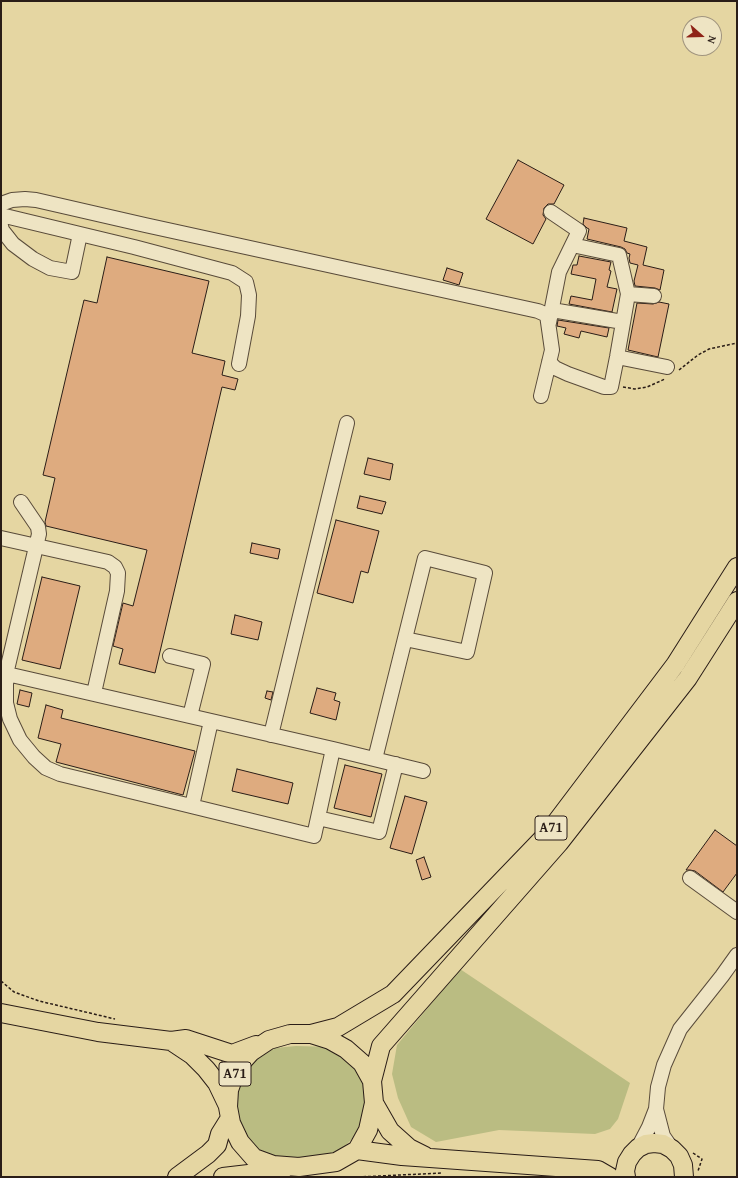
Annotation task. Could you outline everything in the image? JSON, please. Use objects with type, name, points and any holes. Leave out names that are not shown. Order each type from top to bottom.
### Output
[{"type":"main road","name":"A71","points":[[299,1168],[273,1165],[254,1158],[240,1142],[231,1123],[229,1113],[229,1090],[241,1063],[251,1052],[264,1042],[290,1034],[311,1034],[338,1027],[393,994],[548,833],[675,665],[737,567]]},
{"type":"main road","name":"A71","points":[[222,1177],[336,1162],[356,1150],[368,1130],[374,1103],[372,1081],[382,1046],[559,843],[688,678],[737,602]]},
{"type":"main road","points":[[1,1014],[98,1032],[171,1041],[186,1039],[232,1054],[264,1042]]},
{"type":"main road","name":"A71","points":[[311,1034],[330,1040],[346,1049],[362,1063],[372,1081]]},
{"type":"main road","points":[[171,1041],[192,1055],[206,1069],[217,1083],[229,1113]]},
{"type":"main road","points":[[374,1103],[390,1131],[409,1148],[430,1158]]},
{"type":"main road","name":"A71","points":[[177,1177],[208,1154],[217,1145],[229,1113]]},
{"type":"main road","points":[[356,1150],[402,1156],[604,1174],[646,1144],[654,1143],[663,1144],[672,1149],[679,1156],[688,1177]]},
{"type":"main road","points":[[626,1177],[625,1171],[627,1162],[635,1151]]},
{"type":"street","points":[[1,204],[12,200],[36,200],[153,227],[538,310],[550,317],[623,322]]},
{"type":"street","points":[[541,396],[552,350],[550,317],[559,272],[579,231],[551,212]]},
{"type":"street","points":[[1,215],[134,247],[232,273],[246,282],[250,295],[248,316],[238,364]]},
{"type":"street","points":[[1,226],[2,230],[13,244],[33,259],[50,268],[72,272],[80,234]]},
{"type":"street","points":[[550,362],[555,368],[568,374],[604,387],[611,387],[628,294],[619,255],[572,244]]},
{"type":"street","points":[[628,294],[654,296]]},
{"type":"street","points":[[617,357],[667,367]]},
{"type":"street","points":[[271,735],[347,423]]},
{"type":"street","points":[[21,502],[38,527],[39,534],[7,674],[6,703],[10,719],[20,740],[34,757],[46,768],[60,774],[314,836],[333,750]]},
{"type":"street","points":[[1,538],[108,562],[115,566],[118,573],[117,591],[94,693]]},
{"type":"street","points":[[375,759],[425,558],[485,572],[466,652],[405,639]]},
{"type":"street","points":[[170,656],[203,664],[190,716]]},
{"type":"street","points":[[7,674],[94,693],[422,771]]},
{"type":"street","points":[[192,806],[211,721]]},
{"type":"street","points":[[318,818],[379,832],[396,764]]},
{"type":"street","points":[[690,878],[737,912]]},
{"type":"street","points":[[635,1151],[649,1127],[656,1109],[658,1087],[664,1065],[680,1029],[737,955]]},
{"type":"street","points":[[656,1109],[664,1136],[672,1149]]},
{"type":"path","points":[[1,981],[14,992],[39,1001],[116,1020]]},
{"type":"path","points":[[358,1177],[444,1173]]},
{"type":"green space","points":[[460,969],[630,1083],[618,1119],[610,1129],[595,1134],[499,1130],[436,1142],[411,1127],[398,1098],[392,1074],[397,1045]]},
{"type":"green space","points":[[296,1046],[335,1047],[361,1073],[369,1099],[365,1126],[338,1153],[303,1161],[269,1160],[244,1139],[237,1111],[237,1088],[252,1062],[275,1048]]},
{"type":"building","points":[[518,160],[564,185],[554,204],[548,204],[544,208],[543,215],[546,219],[533,244],[486,219]]},
{"type":"building","points":[[584,218],[627,228],[624,241],[647,247],[643,265],[664,270],[660,290],[635,286],[634,281],[638,265],[630,263],[630,254],[621,247],[587,239],[589,229],[583,224]]},
{"type":"building","points":[[579,256],[611,262],[609,270],[611,271],[607,287],[617,289],[612,312],[569,304],[571,296],[592,300],[596,279],[571,274],[573,265],[577,265]]},
{"type":"building","points":[[107,257],[209,281],[192,353],[225,361],[222,375],[238,379],[235,390],[222,387],[155,673],[119,664],[123,649],[113,646],[123,603],[133,606],[147,550],[46,526],[45,522],[55,478],[43,475],[84,300],[97,303]]},
{"type":"building","points":[[447,268],[463,273],[459,285],[443,280]]},
{"type":"building","points":[[659,302],[669,304],[658,357],[628,350],[637,303],[653,304]]},
{"type":"building","points":[[558,320],[609,328],[607,337],[581,331],[579,338],[564,334],[566,328],[557,326]]},
{"type":"building","points":[[368,458],[393,464],[390,480],[364,474]]},
{"type":"building","points":[[360,496],[386,502],[382,514],[357,508]]},
{"type":"building","points":[[336,520],[379,531],[368,573],[361,571],[353,603],[317,593]]},
{"type":"building","points":[[252,543],[280,549],[278,559],[250,553]]},
{"type":"building","points":[[42,577],[80,586],[60,669],[22,660]]},
{"type":"building","points":[[235,615],[262,622],[258,640],[231,634]]},
{"type":"building","points":[[317,688],[336,693],[334,700],[340,702],[336,720],[310,713]]},
{"type":"building","points":[[20,690],[32,693],[29,707],[17,704]]},
{"type":"building","points":[[267,691],[273,692],[271,700],[265,698]]},
{"type":"building","points":[[46,705],[63,710],[61,718],[195,751],[183,795],[56,762],[61,744],[38,738]]},
{"type":"building","points":[[345,765],[382,774],[371,817],[334,808]]},
{"type":"building","points":[[237,769],[293,783],[288,804],[232,791]]},
{"type":"building","points":[[405,796],[427,802],[412,854],[390,848]]},
{"type":"building","points":[[715,830],[737,846],[737,873],[723,892],[695,871],[686,870]]},
{"type":"building","points":[[424,857],[431,877],[422,880],[416,860]]}]
